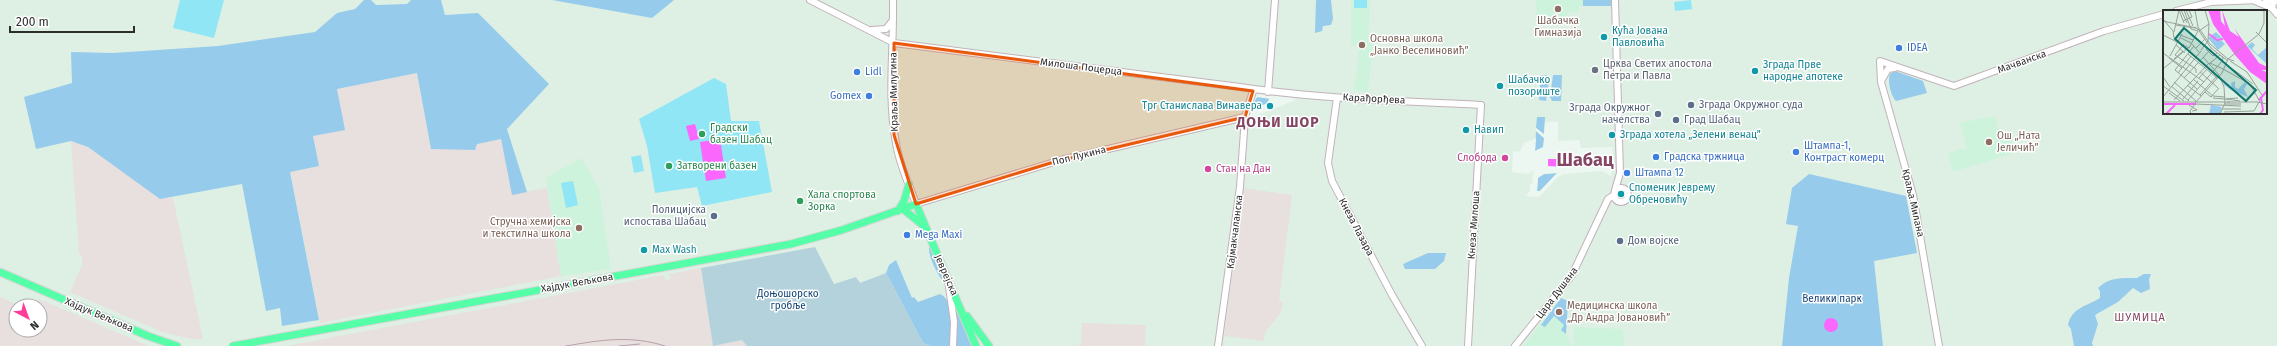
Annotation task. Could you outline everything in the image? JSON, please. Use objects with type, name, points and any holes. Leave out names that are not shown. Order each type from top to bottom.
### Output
[{"type":"main road","points":[[909,184],[900,210],[926,227]]},
{"type":"main road","name":"Хајдук Вељкова","points":[[233,346],[785,245],[834,233],[916,204]]},
{"type":"main road","name":"Јеврејска","points":[[916,204],[976,346]]},
{"type":"main road","name":"Хајдук Вељкова","points":[[0,272],[148,336],[177,346]]},
{"type":"main road","points":[[962,312],[968,317],[990,346]]},
{"type":"street","points":[[810,0],[894,43]]},
{"type":"street","name":"Краља Милутина","points":[[893,0],[894,43],[892,89],[894,135],[900,160],[916,204]]},
{"type":"street","points":[[1268,92],[1275,0]]},
{"type":"street","name":"Цара Душана","points":[[1615,0],[1620,173],[1625,189]]},
{"type":"street","points":[[2181,10],[2217,2],[2256,0],[2274,3]]},
{"type":"street","points":[[2266,0],[2274,3]]},
{"type":"street","points":[[2274,3],[2277,14]]},
{"type":"street","name":"Мачванска","points":[[1880,61],[1895,68],[1954,86],[2104,31],[2163,14]]},
{"type":"street","points":[[871,30],[886,30],[893,20]]},
{"type":"street","name":"Милоша Поцерца","points":[[894,43],[1240,87],[1253,91],[1268,92]]},
{"type":"street","name":"Краља Милана","points":[[1880,61],[1881,82],[1913,195],[1939,346]]},
{"type":"street","points":[[1881,82],[1888,69],[1895,68]]},
{"type":"street","name":"Кајмакчаланска","points":[[1218,346],[1240,187],[1245,117],[1253,91]]},
{"type":"street","name":"Карађорђева","points":[[1268,92],[1337,98],[1481,105]]},
{"type":"street","name":"Кнеза Лазара","points":[[1337,98],[1328,160],[1331,178],[1392,295],[1422,346]]},
{"type":"street","name":"Кнеза Милоша","points":[[1468,346],[1481,105]]},
{"type":"street","name":"Поп Лукина","points":[[916,204],[1061,160],[1245,117]]},
{"type":"street","name":"Цара Душана","points":[[1515,346],[1572,275],[1608,199],[1615,192],[1620,173]]},
{"type":"street","points":[[1621,187],[1625,189],[1628,197],[1624,202],[1618,202],[1615,192],[1621,187]]},
{"type":"street","name":"Цара Душана","points":[[1602,214],[1610,204],[1618,202]]},
{"type":"street","points":[[948,280],[954,322],[953,346]]},
{"type":"highlighted area","points":[[894,43],[1253,91],[1245,117],[1054,162],[916,204],[894,135]]},
{"type":"shaded area","points":[[180,0],[224,0],[214,38],[173,28]]},
{"type":"shaded area","name":"Основна школа „Јанко Веселиновић”","points":[[1351,0],[1370,0],[1368,43],[1373,43],[1368,92],[1353,90],[1357,72],[1359,46],[1351,46]]},
{"type":"shaded area","points":[[1354,0],[1367,0],[1367,8],[1354,8]]},
{"type":"shaded area","name":"Шабачка Гимназија","points":[[1536,0],[1583,0],[1583,6],[1579,6],[1579,12],[1568,12],[1567,18],[1536,18]]},
{"type":"shaded area","points":[[1691,0],[1692,9],[1675,11],[1674,2]]},
{"type":"shaded area","points":[[417,73],[431,149],[501,139],[512,194],[547,188],[561,276],[320,323],[290,171],[319,166],[313,136],[337,89]]},
{"type":"shaded area","name":"Градски базен Шабац","points":[[714,78],[726,84],[731,121],[759,121],[772,192],[702,206],[697,187],[655,193],[647,146],[639,119]]},
{"type":"shaded area","name":"Трг Станислава Винавера","points":[[1259,94],[1292,98],[1296,100],[1248,119],[1252,100]],"holes":[[[1258,97],[1270,99],[1266,104],[1254,109],[1254,102]]]},
{"type":"shaded area","name":"Ош „Ната Јеличић”","points":[[1995,116],[2000,135],[2013,133],[2014,153],[1953,172],[1948,153],[1967,148],[1960,123]]},
{"type":"shaded area","points":[[1545,122],[1558,122],[1558,141],[1579,140],[1581,148],[1612,147],[1614,162],[1611,176],[1602,171],[1564,174],[1558,177],[1539,197],[1526,196],[1530,190],[1530,184],[1532,184],[1533,171],[1528,174],[1512,172],[1513,151],[1520,152],[1524,143],[1536,138],[1535,151],[1543,147],[1544,138],[1536,131],[1536,128],[1544,134]],"holes":[[[1557,173],[1540,191],[1537,191],[1538,178],[1544,174]]]},
{"type":"shaded area","points":[[695,124],[699,139],[690,141],[686,126]]},
{"type":"shaded area","points":[[720,139],[726,178],[706,181],[700,142]]},
{"type":"shaded area","points":[[71,141],[88,147],[160,198],[173,198],[203,339],[192,339],[162,332],[70,292],[82,265],[82,256],[79,253]]},
{"type":"shaded area","points":[[641,155],[644,171],[634,173],[631,157]]},
{"type":"shaded area","name":"Стручна хемијска и текстилна школа","points":[[581,158],[599,188],[611,269],[561,276],[546,178]]},
{"type":"shaded area","points":[[1548,159],[1564,159],[1563,167],[1548,166]]},
{"type":"shaded area","points":[[573,181],[578,205],[566,208],[561,183]]},
{"type":"shaded area","points":[[1243,188],[1292,195],[1279,301],[1283,302],[1281,313],[1265,332],[1264,341],[1224,336]]},
{"type":"shaded area","points":[[701,268],[713,346],[286,346],[664,275],[665,280],[671,279],[670,274]]},
{"type":"shaded area","points":[[0,297],[8,300],[8,338],[48,338],[48,303],[149,346],[0,346]]},
{"type":"shaded area","name":"Медицинска школа „Др Андра Јовановић”","points":[[1561,298],[1568,301],[1566,336],[1570,339],[1569,341],[1572,346],[1523,346]]},
{"type":"shaded area","points":[[1831,318],[1836,320],[1838,325],[1836,330],[1831,332],[1826,330],[1824,325],[1826,320]]},
{"type":"shaded area","points":[[1082,323],[1146,325],[1145,346],[1072,346],[1081,345]]},
{"type":"shaded area","points":[[1574,327],[1623,329],[1624,346],[1574,346]]},
{"type":"shaded area","points":[[742,340],[747,346],[713,346]]},
{"type":"green space","points":[[364,0],[371,0],[376,5],[407,4],[411,0],[441,0],[445,15],[478,13],[549,84],[507,129],[527,192],[512,195],[501,139],[477,144],[475,150],[431,149],[417,73],[337,89],[345,130],[313,136],[319,166],[290,172],[319,320],[282,326],[280,308],[266,311],[242,184],[160,199],[88,147],[71,141],[36,149],[24,97],[72,83],[71,52],[113,53],[218,46],[315,32],[337,13],[355,9]]},
{"type":"green space","points":[[552,0],[674,0],[652,18]]},
{"type":"green space","points":[[1316,0],[1331,0],[1333,19],[1331,25],[1323,26],[1322,31],[1315,33]]},
{"type":"green space","points":[[1583,0],[1611,0],[1611,6],[1583,6]]},
{"type":"green space","points":[[1895,71],[1923,81],[1927,93],[1896,101],[1889,84],[1890,74]]},
{"type":"green space","points":[[1541,75],[1547,75],[1549,81],[1546,101],[1539,100]]},
{"type":"green space","points":[[1553,75],[1562,75],[1561,101],[1552,101],[1550,97]]},
{"type":"green space","points":[[1256,98],[1270,98],[1266,104],[1253,109]]},
{"type":"green space","points":[[1537,117],[1545,117],[1544,135],[1536,128]]},
{"type":"green space","points":[[1536,131],[1544,138],[1544,147],[1535,151]]},
{"type":"green space","points":[[1557,173],[1540,191],[1537,191],[1538,177],[1544,174]]},
{"type":"green space","name":"Велики парк","points":[[1809,174],[1906,196],[1917,253],[1874,261],[1883,346],[1782,346],[1789,278],[1798,226],[1786,224],[1792,188]]},
{"type":"green space","points":[[929,246],[946,284],[934,266],[930,256]]},
{"type":"green space","name":"Доњошорско гробље","points":[[815,247],[834,284],[856,277],[860,283],[886,273],[923,343],[931,346],[747,346],[742,340],[713,346],[701,268]]},
{"type":"green space","points":[[1428,253],[1446,253],[1444,261],[1435,269],[1405,269],[1403,264]]},
{"type":"green space","points":[[896,260],[912,298],[914,297],[918,302],[940,294],[945,297],[951,317],[950,346],[931,346],[923,343],[886,273],[889,265]]},
{"type":"green space","points":[[2144,274],[2151,274],[2149,279],[2150,289],[2141,293],[2133,288],[2118,302],[2095,315],[2098,324],[2092,343],[2093,346],[2074,346],[2071,329],[2068,325],[2070,319],[2072,315],[2080,308],[2100,298],[2100,291],[2098,288],[2102,284],[2111,280],[2121,278],[2137,278]]},
{"type":"green space","points":[[951,295],[972,346],[955,346]]},
{"type":"green space","points":[[1561,298],[1568,301],[1566,334],[1561,330],[1564,325],[1554,316],[1545,327],[1541,325]]},
{"type":"railway","points":[[566,346],[603,340],[640,341],[665,346]]},
{"type":"railway","points":[[619,346],[640,344]]},
{"type":"place","name":"Шабачка Гимназија","points":[[1558,9]]},
{"type":"place","name":"Кућа Јована Павловића","points":[[1604,37]]},
{"type":"place","name":"Основна школа „Јанко Веселиновић”","points":[[1362,45]]},
{"type":"place","name":"IDEA","points":[[1899,48]]},
{"type":"place","name":"Црква Светих апостола Петра и Павла","points":[[1595,70]]},
{"type":"place","name":"Зграда Прве народне апотеке","points":[[1755,71]]},
{"type":"place","name":"Lidl","points":[[857,72]]},
{"type":"place","name":"Шабачко позориште","points":[[1500,86]]},
{"type":"place","name":"Gomex","points":[[869,96]]},
{"type":"place","name":"Зграда Окружног суда","points":[[1691,105]]},
{"type":"place","name":"Трг Станислава Винавера","points":[[1270,106]]},
{"type":"place","name":"Зграда Окружног начелства","points":[[1658,114]]},
{"type":"place","name":"Град Шабац","points":[[1676,120]]},
{"type":"place","name":"Навип","points":[[1466,130]]},
{"type":"place","name":"Градски базен Шабац","points":[[702,134]]},
{"type":"place","name":"Зграда хотела „Зелени венац”","points":[[1612,135]]},
{"type":"place","name":"Ош „Ната Јеличић”","points":[[1989,142]]},
{"type":"place","name":"Штампа-1, Контраст комерц","points":[[1796,152]]},
{"type":"place","name":"Градска тржница","points":[[1656,157]]},
{"type":"place","name":"Слобода","points":[[1505,158]]},
{"type":"place","name":"Затворени базен","points":[[669,166]]},
{"type":"place","name":"Стан на Дан","points":[[1208,169]]},
{"type":"place","name":"Штампа 12","points":[[1627,173]]},
{"type":"place","name":"Споменик Јеврему Обреновићу","points":[[1621,194]]},
{"type":"place","name":"Хала спортова Зорка","points":[[800,201]]},
{"type":"place","name":"Полицијска испостава Шабац","points":[[714,216]]},
{"type":"place","name":"Стручна хемијска и текстилна школа","points":[[579,228]]},
{"type":"place","name":"Mega Maxi","points":[[907,235]]},
{"type":"place","name":"Дом војске","points":[[1620,241]]},
{"type":"place","name":"Max Wash","points":[[644,250]]},
{"type":"place","name":"Медицинска школа „Др Андра Јовановић”","points":[[1559,312]]},
{"type":"district","name":"ДОЊИ ШОР","points":[[1278,122]]},
{"type":"district","name":"Шабац","points":[[1585,160]]},
{"type":"district","name":"ШУМИЦА","points":[[2140,317]]}]
